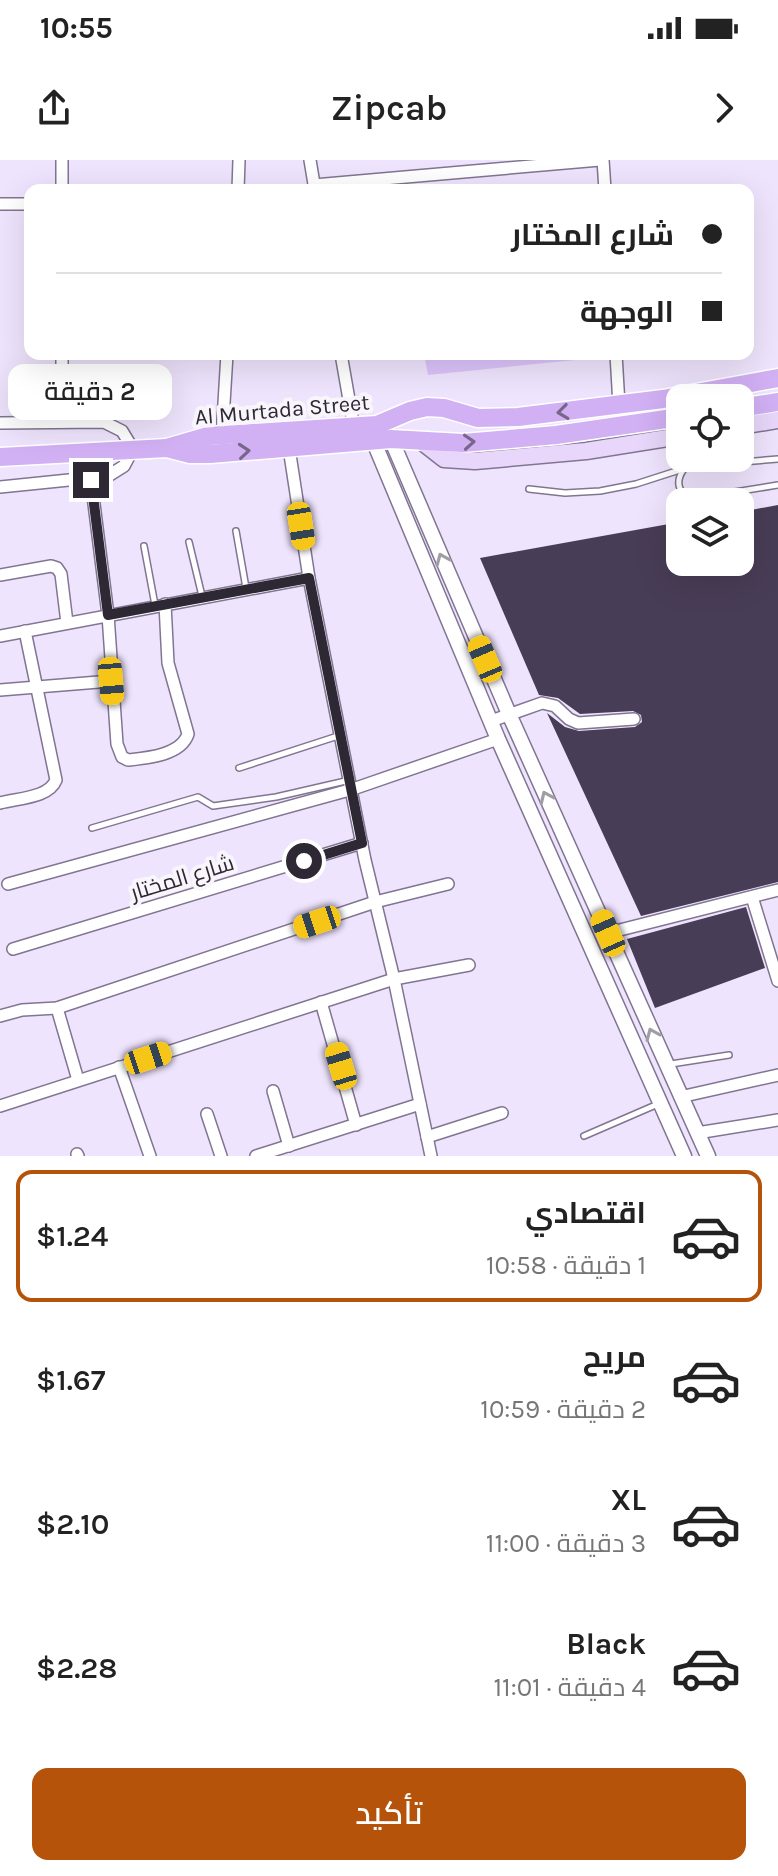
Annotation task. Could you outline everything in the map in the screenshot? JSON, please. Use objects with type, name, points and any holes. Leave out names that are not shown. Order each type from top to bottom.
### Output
[{"type":"main road","name":"Al Murtada Street","points":[[0,457],[167,448],[200,455],[289,448],[374,432],[410,411],[427,407],[444,408],[472,417],[501,418],[619,405],[778,378]]},
{"type":"main road","points":[[754,406],[778,402]]},
{"type":"main road","name":"Al Murtada Street","points":[[167,448],[192,439],[222,436],[374,432],[421,441],[463,443],[666,419]]},
{"type":"main road","points":[[754,424],[778,420]]},
{"type":"main road","points":[[616,427],[620,446]]},
{"type":"main road","points":[[421,441],[444,459],[463,462],[549,455],[666,438]]},
{"type":"street","points":[[62,160],[62,184]]},
{"type":"street","points":[[238,184],[239,160]]},
{"type":"street","points":[[310,160],[313,184]]},
{"type":"street","points":[[355,184],[601,160],[604,184]]},
{"type":"street","points":[[0,204],[24,204]]},
{"type":"street","points":[[62,360],[62,422]]},
{"type":"street","points":[[222,436],[227,360]]},
{"type":"street","points":[[344,360],[498,739],[684,1156]]},
{"type":"street","points":[[616,360],[619,405]]},
{"type":"street","points":[[0,423],[97,421],[122,431],[133,449],[120,470],[108,476],[0,487]]},
{"type":"street","points":[[374,432],[509,714],[708,1156]]},
{"type":"street","points":[[289,448],[309,578],[362,843],[431,1156]]},
{"type":"street","points":[[91,480],[108,615],[117,744],[122,757],[132,760],[176,750],[184,743],[188,729],[168,663],[160,605]]},
{"type":"street","points":[[0,575],[51,566],[57,568],[61,574],[67,623]]},
{"type":"street","points":[[0,636],[309,578]]},
{"type":"street","points":[[0,803],[46,792],[55,784],[56,776],[25,631]]},
{"type":"street","points":[[0,690],[111,681]]},
{"type":"street","points":[[491,721],[542,703],[555,706],[578,723],[634,719]]},
{"type":"street","points":[[8,884],[498,739]]},
{"type":"street","name":"شارع المختار","points":[[13,949],[362,843]]},
{"type":"street","points":[[0,1016],[22,1010],[57,1008],[375,902],[448,884]]},
{"type":"street","points":[[608,933],[778,890]]},
{"type":"street","points":[[752,897],[778,981]]},
{"type":"street","points":[[0,1106],[394,979],[469,965]]},
{"type":"street","points":[[321,1002],[356,1125]]},
{"type":"street","points":[[57,1008],[78,1080]]},
{"type":"street","points":[[119,1067],[150,1156]]},
{"type":"street","points":[[680,1097],[778,1075]]},
{"type":"street","points":[[273,1091],[289,1146]]},
{"type":"street","points":[[256,1156],[420,1104]]},
{"type":"street","points":[[427,1137],[502,1113]]},
{"type":"street","points":[[207,1114],[221,1156]]},
{"type":"street","points":[[697,1133],[778,1120]]},
{"type":"lane","points":[[754,460],[778,459]]},
{"type":"lane","points":[[529,489],[565,493],[600,491],[673,472]]},
{"type":"lane","points":[[683,472],[679,485],[684,495],[691,499],[778,485]]},
{"type":"lane","points":[[236,531],[246,589]]},
{"type":"lane","points":[[189,542],[202,597]]},
{"type":"lane","points":[[144,546],[160,605]]},
{"type":"lane","points":[[239,768],[342,735]]},
{"type":"lane","points":[[92,828],[198,797],[213,806],[352,784]]},
{"type":"lane","points":[[666,1065],[729,1055]]},
{"type":"lane","points":[[584,1136],[659,1103]]},
{"type":"shaded area","points":[[425,360],[575,360],[428,375]]},
{"type":"building","points":[[778,505],[778,882],[641,916],[547,713],[565,727],[579,731],[635,727],[642,722],[641,715],[633,711],[580,714],[558,698],[539,695],[480,558],[666,525],[666,576],[754,576],[754,509]]},
{"type":"building","points":[[746,907],[765,968],[655,1008],[627,939]]},
{"type":"route","points":[[91,480],[108,615],[309,578],[362,843],[304,861]]}]
